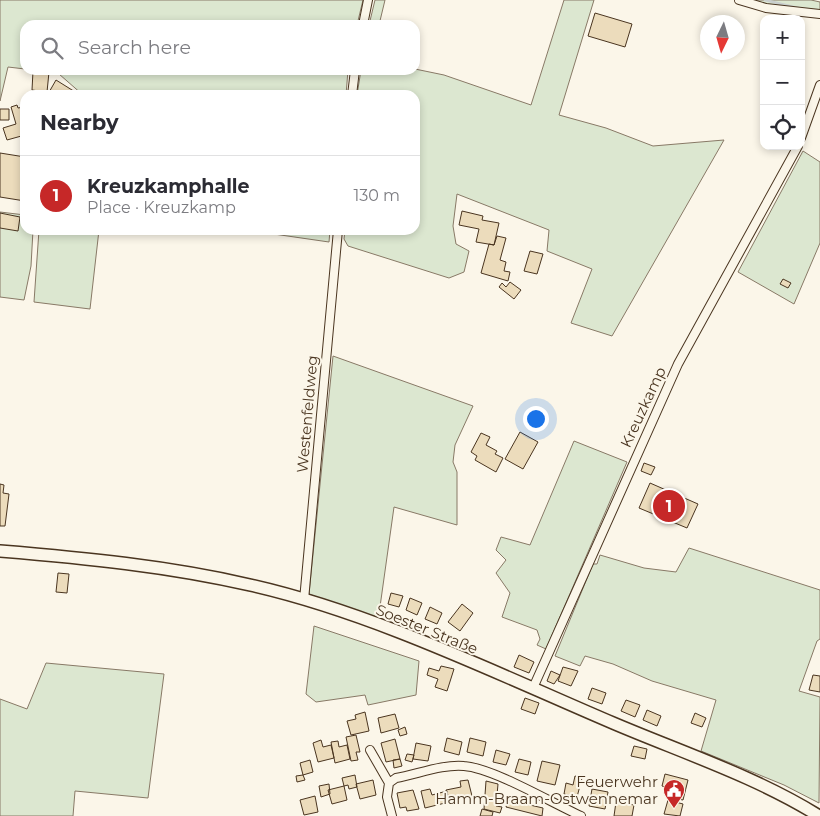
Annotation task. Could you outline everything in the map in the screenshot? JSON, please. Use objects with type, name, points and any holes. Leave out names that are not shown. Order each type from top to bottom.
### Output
[{"type":"main road","name":"Soester Straße","points":[[0,550],[103,560],[179,571],[252,585],[304,600],[411,638],[533,688],[754,783],[819,816]]},
{"type":"street","points":[[364,20],[368,0]]},
{"type":"street","points":[[739,0],[784,12],[820,14]]},
{"type":"street","points":[[353,90],[355,75]]},
{"type":"street","points":[[805,127],[820,85]]},
{"type":"street","name":"Kreuzkamp","points":[[533,688],[678,364],[796,150]]},
{"type":"street","name":"Westenfeldweg","points":[[304,600],[338,235]]},
{"type":"street","points":[[370,750],[389,784],[387,797],[392,816]]},
{"type":"street","points":[[389,784],[396,778],[464,766],[483,769],[581,816]]},
{"type":"green space","points":[[0,0],[363,0],[358,20],[20,20],[20,68],[8,67],[0,101]]},
{"type":"green space","points":[[375,0],[385,0],[380,20],[370,20]]},
{"type":"green space","points":[[564,0],[594,0],[559,115],[606,128],[653,146],[724,140],[612,336],[571,323],[592,269],[547,251],[549,230],[457,194],[453,226],[456,244],[469,251],[464,272],[449,278],[348,246],[344,239],[344,235],[420,235],[420,90],[358,90],[360,75],[420,75],[420,70],[444,75],[531,105]]},
{"type":"green space","points":[[751,0],[811,0],[820,2],[820,11],[779,9]]},
{"type":"green space","points":[[60,75],[348,75],[346,90],[77,90]]},
{"type":"green space","points":[[803,151],[820,162],[820,243],[794,304],[738,272]]},
{"type":"green space","points":[[0,212],[20,214],[20,235],[33,235],[31,266],[24,300],[0,297]]},
{"type":"green space","points":[[39,235],[98,235],[90,309],[34,302]]},
{"type":"green space","points":[[281,235],[330,235],[329,242]]},
{"type":"green space","points":[[333,356],[473,406],[455,445],[453,462],[457,472],[457,525],[394,507],[378,621],[309,594]]},
{"type":"green space","points":[[574,441],[627,462],[546,649],[537,645],[540,639],[537,630],[502,617],[510,593],[496,573],[506,560],[496,550],[501,537],[530,545]]},
{"type":"green space","points":[[689,548],[820,590],[820,639],[817,641],[799,691],[820,697],[819,803],[784,785],[701,751],[716,700],[652,681],[613,664],[585,656],[580,666],[555,656],[593,564],[597,564],[600,555],[644,568],[676,572]]},
{"type":"green space","points":[[314,626],[419,661],[416,695],[368,705],[365,695],[316,702],[306,694]]},
{"type":"green space","points":[[46,663],[164,674],[148,798],[75,791],[73,816],[0,816],[0,699],[27,709]]},
{"type":"building","points":[[595,13],[632,24],[625,47],[588,36]]},
{"type":"building","points":[[33,75],[49,75],[47,90],[32,90]]},
{"type":"building","points":[[56,80],[72,90],[50,90]]},
{"type":"building","points":[[17,105],[18,108],[20,108],[20,136],[7,140],[3,128],[16,124],[11,107]]},
{"type":"building","points":[[0,109],[9,109],[9,120],[0,120]]},
{"type":"building","points":[[0,153],[20,156],[20,200],[0,197]]},
{"type":"building","points":[[462,211],[483,216],[482,220],[499,223],[494,245],[476,242],[479,229],[459,225]]},
{"type":"building","points":[[0,213],[20,217],[18,231],[0,228]]},
{"type":"building","points":[[497,236],[506,238],[500,260],[506,262],[504,271],[510,272],[508,281],[481,273],[489,244],[494,245]]},
{"type":"building","points":[[530,251],[543,254],[537,274],[524,271]]},
{"type":"building","points":[[783,279],[791,283],[788,288],[780,284]]},
{"type":"building","points":[[510,282],[521,290],[514,299],[499,287],[502,283],[506,287]]},
{"type":"building","points":[[520,432],[538,442],[523,469],[505,459]]},
{"type":"building","points":[[481,433],[490,437],[486,445],[497,451],[495,454],[503,458],[496,472],[475,460],[477,456],[471,452]]},
{"type":"building","points":[[644,463],[655,467],[651,475],[641,471]]},
{"type":"building","points":[[650,483],[698,504],[687,528],[639,508]]},
{"type":"building","points":[[0,484],[4,485],[3,493],[9,494],[5,526],[0,526]]},
{"type":"building","points":[[58,573],[69,574],[67,593],[56,592]]},
{"type":"building","points":[[391,593],[403,596],[399,607],[388,604]]},
{"type":"building","points":[[410,598],[422,603],[417,615],[406,610]]},
{"type":"building","points":[[462,604],[473,613],[460,631],[448,622]]},
{"type":"building","points":[[430,607],[442,613],[437,624],[425,619]]},
{"type":"building","points":[[519,655],[534,662],[529,673],[514,667]]},
{"type":"building","points":[[441,666],[454,669],[447,691],[435,687],[438,679],[427,675],[429,668],[439,671]]},
{"type":"building","points":[[563,667],[578,671],[571,686],[558,681]]},
{"type":"building","points":[[551,671],[560,675],[554,684],[547,681]]},
{"type":"building","points":[[813,675],[820,676],[820,692],[809,690]]},
{"type":"building","points":[[592,688],[606,693],[602,704],[588,699]]},
{"type":"building","points":[[525,698],[539,703],[535,714],[521,709]]},
{"type":"building","points":[[626,700],[640,705],[635,717],[621,711]]},
{"type":"building","points":[[647,710],[661,716],[657,726],[643,720]]},
{"type":"building","points":[[365,712],[369,731],[351,735],[347,721],[356,719],[355,715]]},
{"type":"building","points":[[695,713],[706,718],[702,727],[691,723]]},
{"type":"building","points":[[395,714],[399,728],[381,733],[378,718]]},
{"type":"building","points":[[405,727],[407,734],[400,736],[398,730]]},
{"type":"building","points":[[356,735],[360,752],[356,752],[358,760],[351,761],[346,737]]},
{"type":"building","points":[[447,738],[462,742],[459,755],[444,751]]},
{"type":"building","points":[[470,738],[486,742],[483,756],[467,752]]},
{"type":"building","points":[[395,739],[400,759],[386,762],[381,743]]},
{"type":"building","points":[[321,740],[323,747],[331,745],[334,758],[318,762],[313,743]]},
{"type":"building","points":[[338,741],[339,747],[347,745],[350,759],[335,763],[331,742]]},
{"type":"building","points":[[416,743],[431,746],[428,761],[413,759]]},
{"type":"building","points":[[634,746],[647,749],[645,759],[631,756]]},
{"type":"building","points":[[496,750],[510,754],[506,765],[493,762]]},
{"type":"building","points":[[407,754],[414,755],[412,762],[405,760]]},
{"type":"building","points":[[400,759],[402,766],[394,768],[393,760]]},
{"type":"building","points":[[519,759],[531,762],[528,775],[515,772]]},
{"type":"building","points":[[310,760],[313,772],[303,775],[300,763]]},
{"type":"building","points":[[542,761],[560,765],[555,785],[537,781]]},
{"type":"building","points":[[665,774],[688,780],[683,800],[673,798],[675,790],[662,786]]},
{"type":"building","points":[[303,775],[305,780],[297,782],[296,776]]},
{"type":"building","points":[[355,775],[357,787],[349,789],[348,785],[344,786],[342,778]]},
{"type":"building","points":[[575,776],[582,778],[577,797],[564,794],[566,783],[573,785]]},
{"type":"building","points":[[373,780],[376,795],[360,799],[356,784]]},
{"type":"building","points":[[468,780],[472,796],[448,800],[446,790],[461,787],[460,781]]},
{"type":"building","points":[[486,781],[498,784],[496,806],[502,807],[500,813],[484,809]]},
{"type":"building","points":[[329,784],[330,794],[321,797],[319,786]]},
{"type":"building","points":[[344,786],[347,800],[332,804],[328,790]]},
{"type":"building","points":[[430,789],[432,795],[447,791],[449,802],[425,808],[421,791]]},
{"type":"building","points":[[592,789],[608,792],[605,809],[589,806]]},
{"type":"building","points":[[413,790],[419,809],[407,811],[406,807],[400,808],[397,793]]},
{"type":"building","points":[[315,796],[318,812],[304,815],[300,800]]},
{"type":"building","points":[[508,800],[543,808],[542,816],[506,807]]},
{"type":"building","name":"Feuerwehr Hamm-Braam-Ostwennemar","points":[[668,800],[683,804],[680,816],[664,814]]},
{"type":"building","points":[[616,802],[634,805],[632,816],[614,816]]},
{"type":"building","points":[[482,809],[493,812],[492,816],[480,816]]},
{"type":"waterway","points":[[765,0],[802,9]]},
{"type":"place","name":"Kreuzkamphalle","points":[[669,506]]},
{"type":"place","name":"Feuerwehr Hamm-Braam-Ostwennemar","points":[[674,809]]}]
